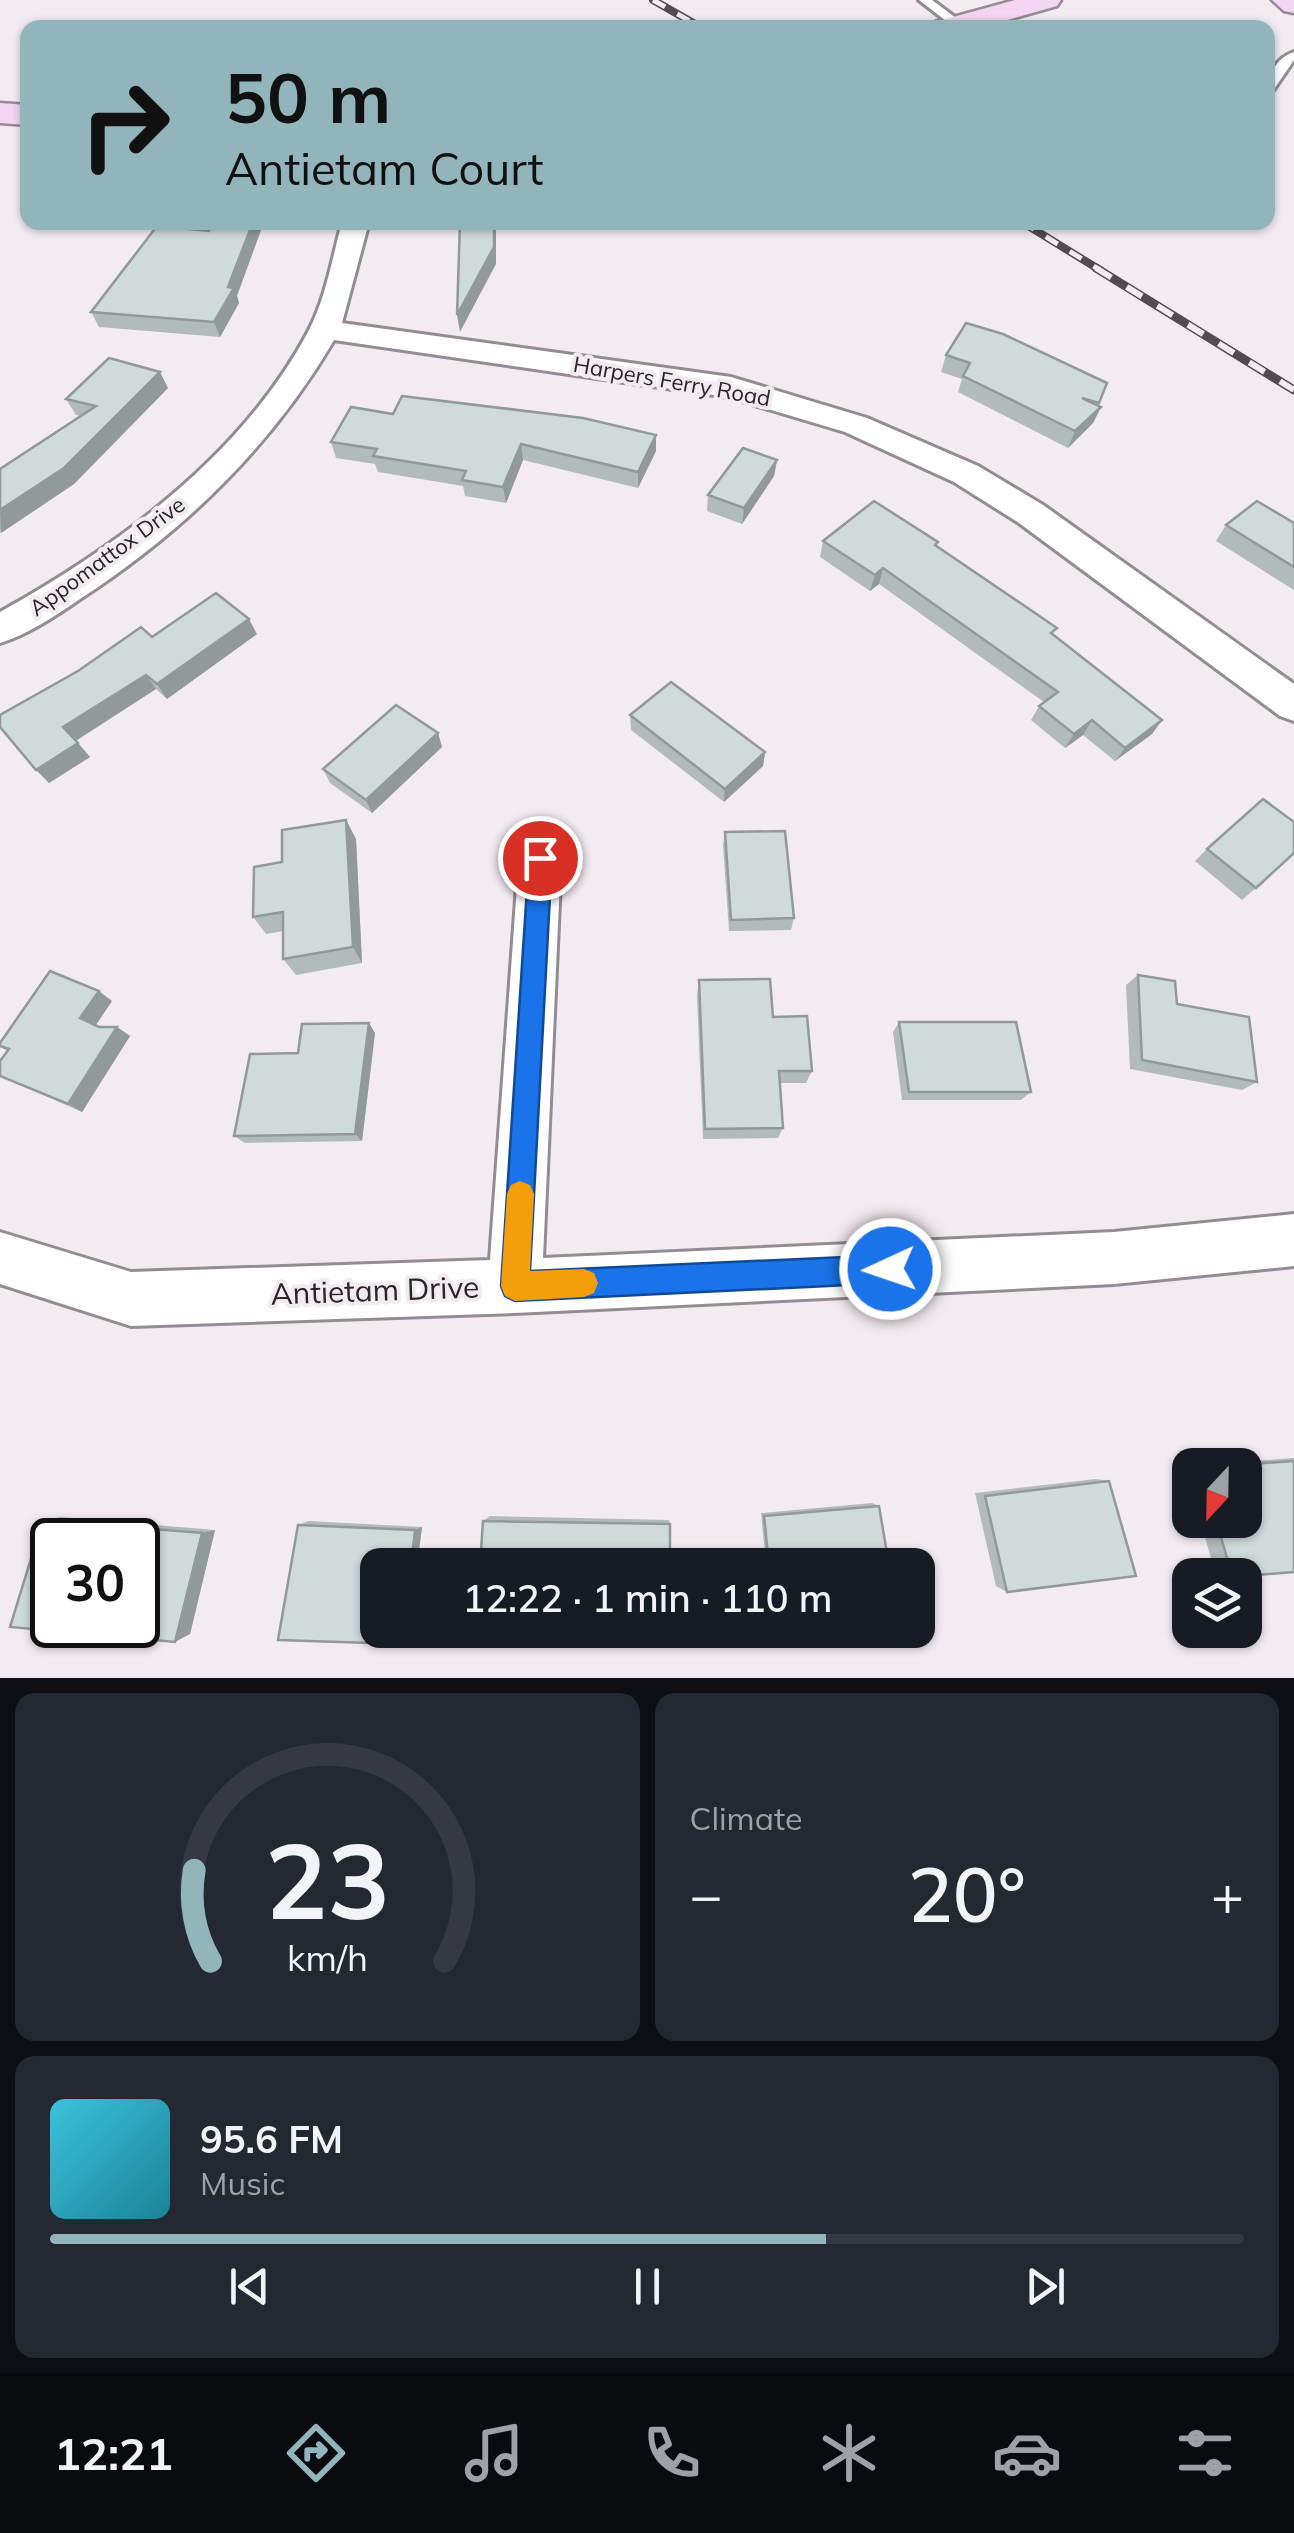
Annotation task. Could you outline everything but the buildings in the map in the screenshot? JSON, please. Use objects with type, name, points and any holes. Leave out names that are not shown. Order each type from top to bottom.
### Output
[{"type":"main road","points":[[974,20],[1047,0]]},
{"type":"main road","points":[[1286,0],[1294,5]]},
{"type":"street","name":"Appomattox Drive","points":[[0,629],[43,607],[176,509],[267,421],[325,330],[354,230]]},
{"type":"street","name":"Harpers Ferry Road","points":[[325,330],[731,386],[856,425],[966,474],[1031,514],[1294,704]]},
{"type":"street","points":[[515,1286],[540,858]]},
{"type":"street","name":"Antietam Drive","points":[[0,1258],[131,1298],[515,1286],[1114,1258],[1294,1240]]},
{"type":"lane","points":[[926,0],[946,20]]},
{"type":"lane","points":[[1275,77],[1286,59],[1294,56]]},
{"type":"railway","points":[[653,0],[688,20]]},
{"type":"railway","points":[[1035,230],[1100,270]]},
{"type":"railway","points":[[1096,268],[1294,390]]},
{"type":"slow traffic","points":[[520,1194],[515,1286],[584,1283]]},
{"type":"route","points":[[540,858],[515,1286],[890,1269]]}]
